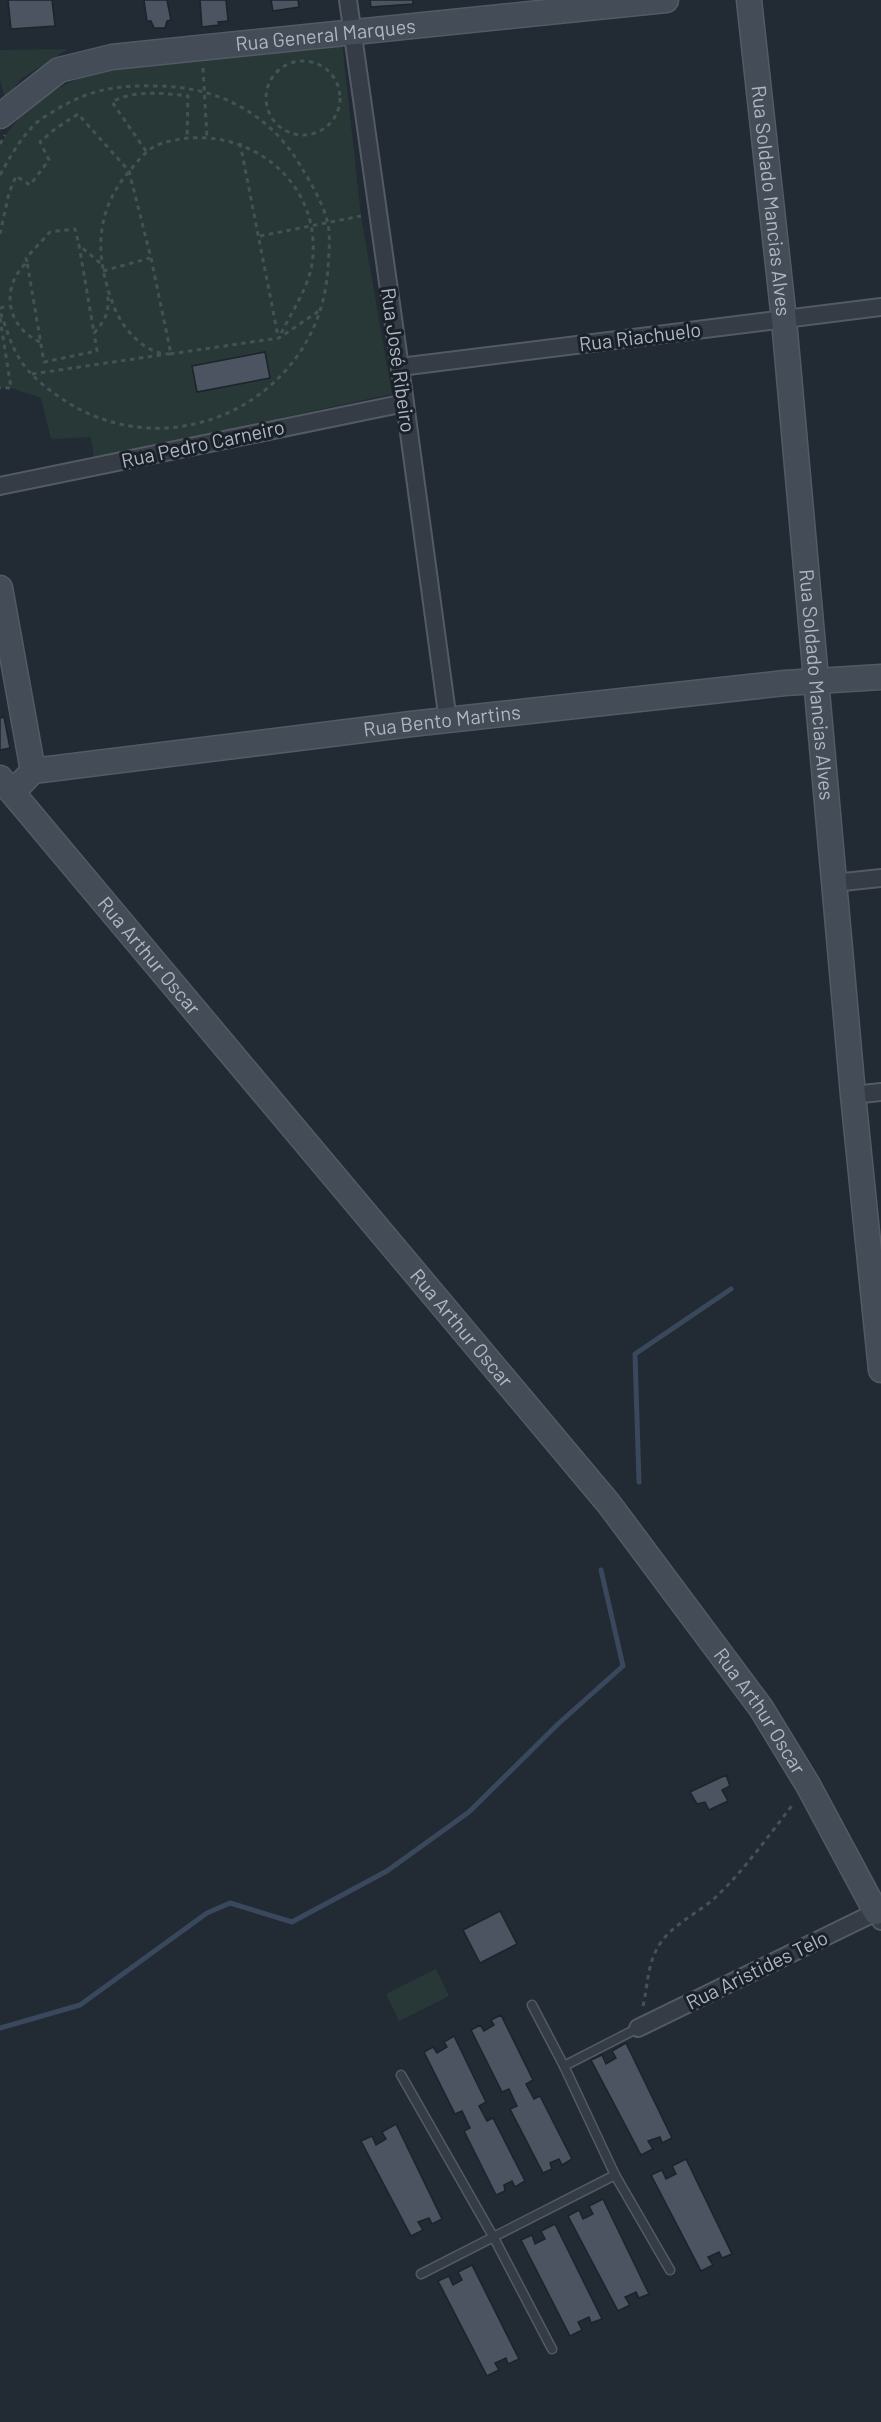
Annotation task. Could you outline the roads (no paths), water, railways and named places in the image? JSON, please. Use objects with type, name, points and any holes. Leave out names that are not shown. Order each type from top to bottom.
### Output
[{"type":"street","name":"Rua José Ribeiro","points":[[348,0],[448,721]]},
{"type":"street","name":"Rua General Marques","points":[[4,122],[59,70],[90,61],[352,31],[666,0]]},
{"type":"street","name":"Rua Soldado Mancias Alves","points":[[749,0],[784,320],[853,1095],[881,1370]]},
{"type":"street","name":"Rua Riachuelo","points":[[400,367],[881,307]]},
{"type":"street","name":"Rua Pedro Carneiro","points":[[0,486],[405,403]]},
{"type":"street","points":[[0,588],[33,771],[6,785]]},
{"type":"street","name":"Rua Bento Martins","points":[[33,771],[400,725],[773,684],[881,677]]},
{"type":"street","name":"Rua Arthur Oscar","points":[[6,785],[609,1504],[761,1708],[808,1785],[879,1911]]},
{"type":"street","points":[[834,883],[881,878]]},
{"type":"street","points":[[853,1095],[881,1092]]},
{"type":"street","name":"Rua Aristides Telo","points":[[638,2028],[879,1911]]},
{"type":"lane","points":[[532,2006],[564,2066],[615,2175],[670,2270]]},
{"type":"lane","points":[[564,2066],[638,2028]]},
{"type":"lane","points":[[401,2075],[494,2238],[552,2349]]},
{"type":"lane","points":[[421,2274],[615,2175]]},
{"type":"waterway","points":[[639,1482],[635,1354],[731,1289]]},
{"type":"waterway","points":[[0,2028],[80,2005],[207,1913],[230,1903],[292,1922],[387,1871],[469,1812],[558,1724],[623,1666],[601,1570]]}]
